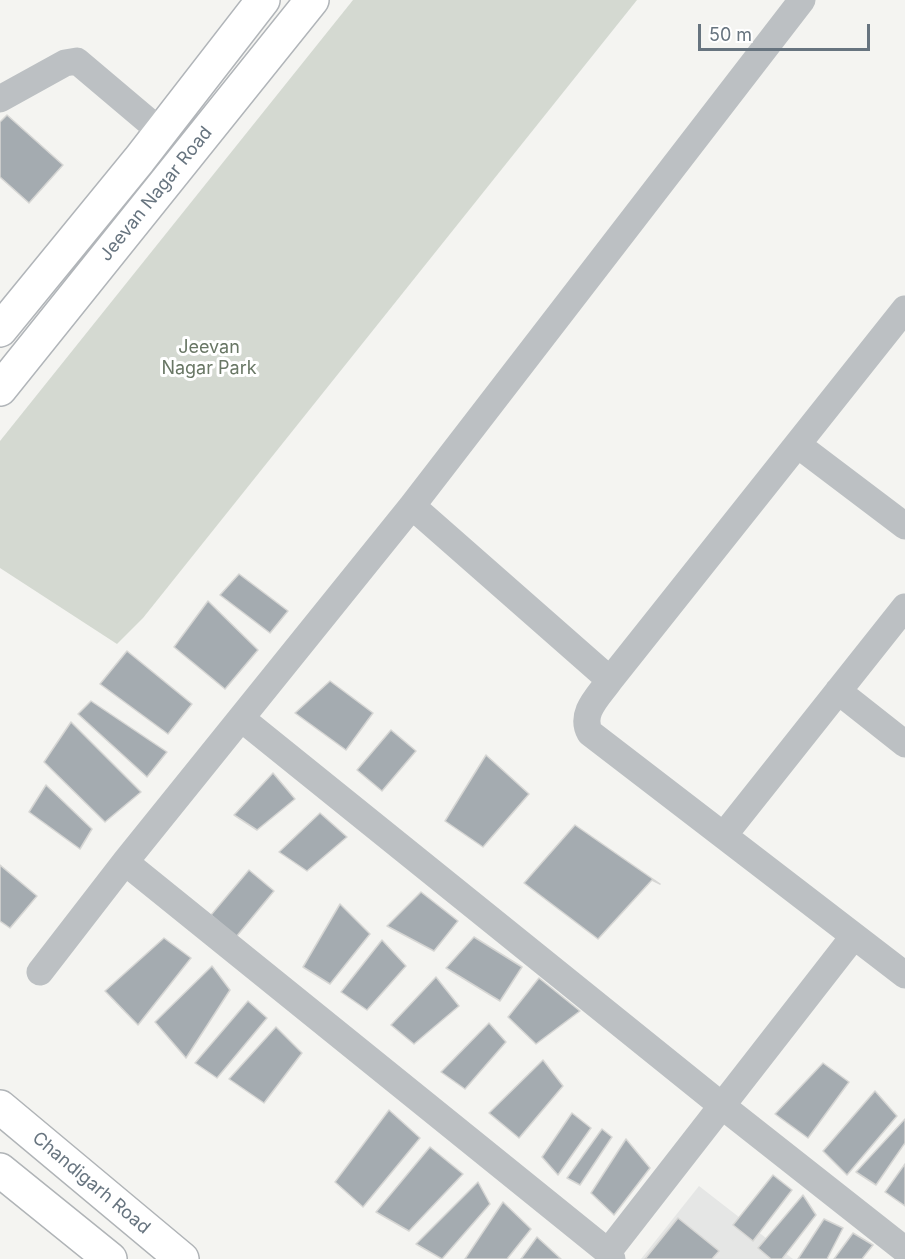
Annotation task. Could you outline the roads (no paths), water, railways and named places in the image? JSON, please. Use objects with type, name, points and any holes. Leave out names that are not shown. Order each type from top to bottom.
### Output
[{"type":"street","name":"Jeevan Nagar Road","points":[[0,330],[161,132],[263,0]]},
{"type":"street","name":"Jeevan Nagar Road","points":[[0,389],[312,0]]},
{"type":"street","points":[[40,972],[125,862],[412,506],[802,0]]},
{"type":"street","points":[[0,99],[65,63],[77,61],[161,132]]},
{"type":"street","points":[[905,309],[610,680],[588,713],[586,720],[590,733],[905,975]]},
{"type":"street","points":[[798,444],[905,526]]},
{"type":"street","points":[[412,506],[610,680]]},
{"type":"street","points":[[724,835],[905,607]]},
{"type":"street","points":[[838,691],[905,744]]},
{"type":"street","points":[[242,719],[721,1105],[905,1250]]},
{"type":"street","points":[[125,862],[610,1256],[721,1105],[854,936]]},
{"type":"street","name":"Chandigarh Road","points":[[0,1107],[182,1259]]},
{"type":"street","points":[[0,1170],[110,1259]]},
{"type":"park label","name":"Jeevan Nagar Park","points":[[209,358]]}]
